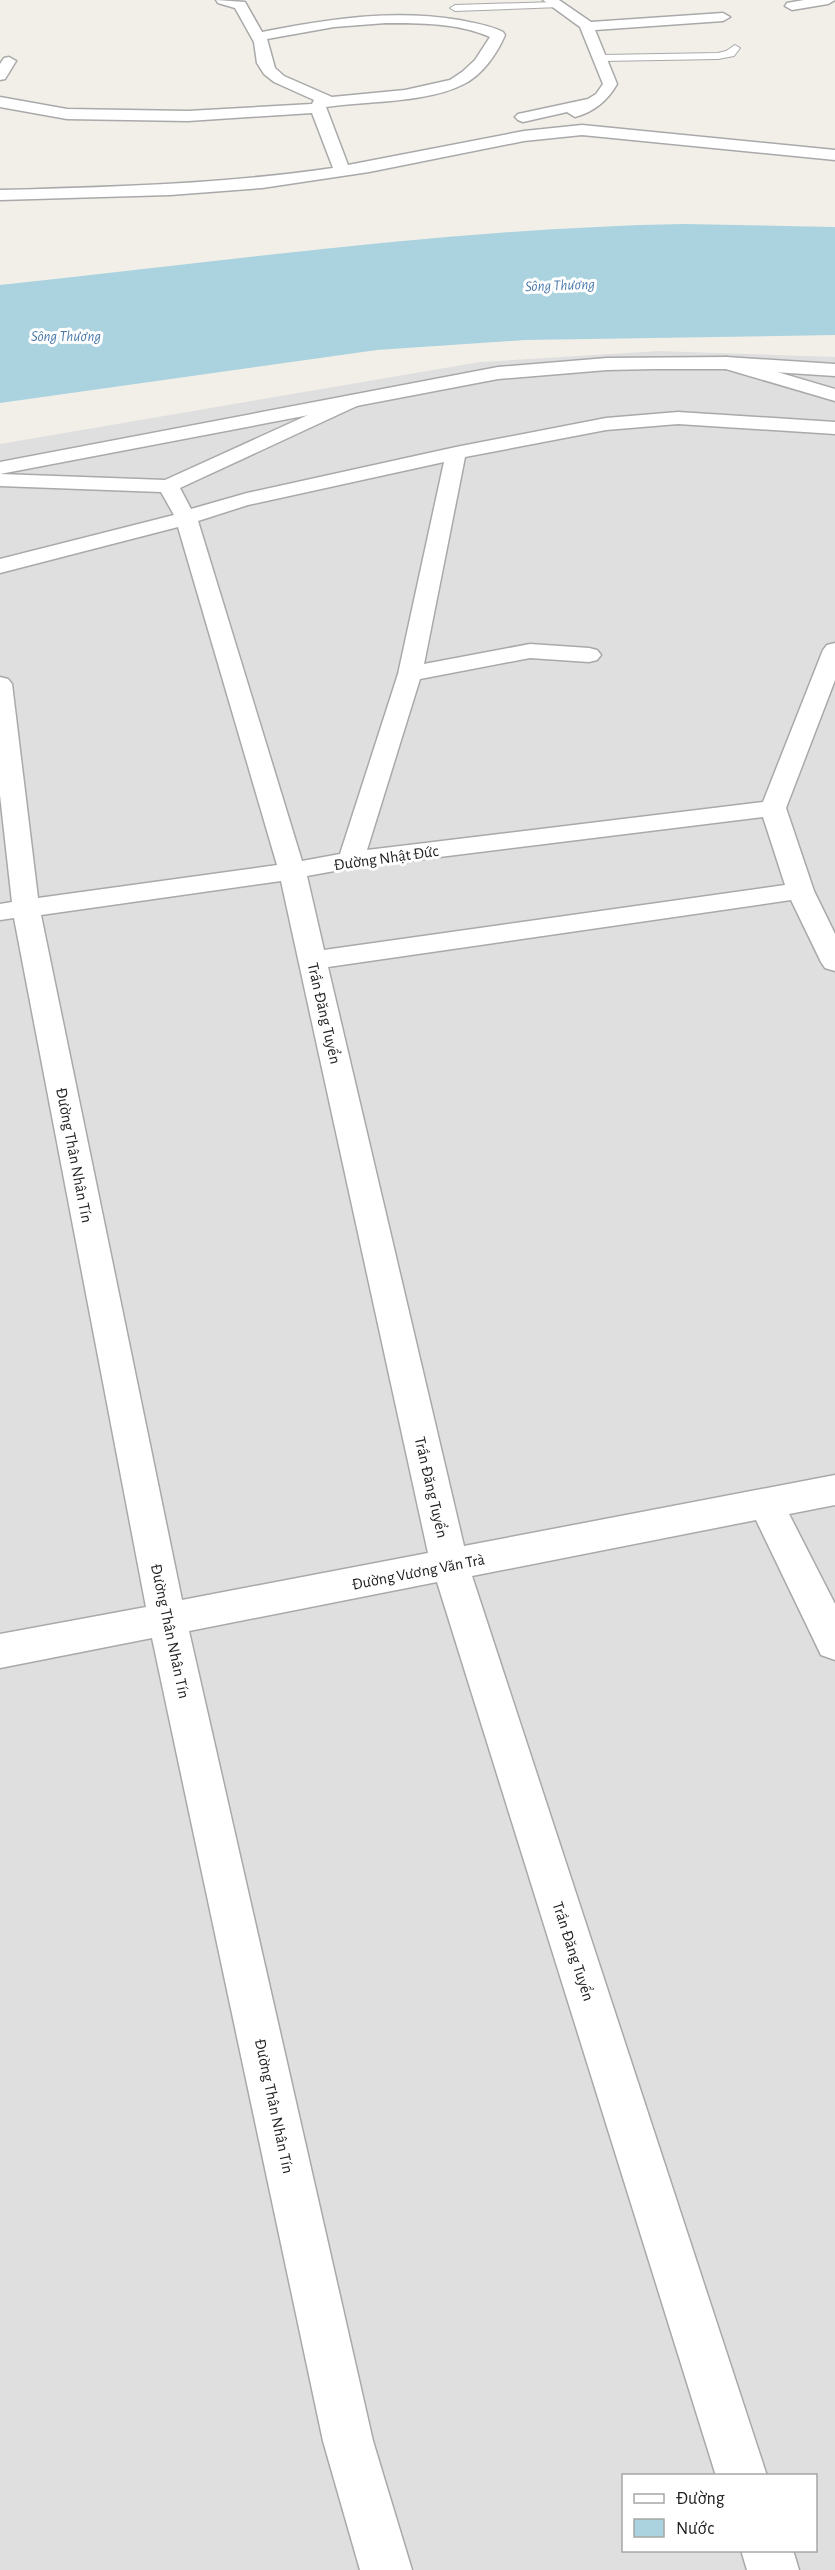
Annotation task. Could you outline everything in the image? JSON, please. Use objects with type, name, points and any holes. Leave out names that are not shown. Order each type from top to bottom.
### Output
[{"type":"street","points":[[223,0],[240,5],[261,42],[264,63],[269,71],[324,104],[340,167]]},
{"type":"street","points":[[792,6],[828,0]]},
{"type":"street","points":[[494,141],[521,129],[558,118],[594,102],[602,97],[610,84],[602,57],[587,26],[582,20],[553,3]]},
{"type":"street","points":[[0,102],[67,114],[166,116],[324,104],[456,83],[470,75],[498,35],[490,30],[439,19],[402,17],[311,26],[258,37]]},
{"type":"street","points":[[587,26],[723,17]]},
{"type":"street","points":[[0,76],[9,61]]},
{"type":"street","points":[[506,120],[594,102]]},
{"type":"street","points":[[0,195],[220,188],[556,132],[606,131],[835,155]]},
{"type":"street","points":[[340,167],[413,143]]},
{"type":"street","points":[[726,363],[835,395]]},
{"type":"street","points":[[0,468],[498,373],[607,364],[726,363],[835,370]]},
{"type":"street","points":[[0,566],[176,501],[352,401]]},
{"type":"street","points":[[0,480],[215,507],[456,453],[606,424],[678,418],[835,428]]},
{"type":"street","points":[[351,860],[410,674],[456,453]]},
{"type":"street","points":[[0,496],[176,501]]},
{"type":"street","name":"Trần Đăng Tuyển","points":[[176,501],[292,871],[450,1566],[742,2474]]},
{"type":"street","points":[[835,650],[773,808],[800,891],[835,962]]},
{"type":"street","points":[[410,674],[530,651],[589,656]]},
{"type":"street","name":"Đường Thân Nhân Tín","points":[[0,684],[13,911],[348,2441],[386,2570]]},
{"type":"street","name":"Đường Nhật Đức","points":[[13,911],[292,871],[351,860],[773,808]]},
{"type":"street","points":[[313,960],[800,891]]},
{"type":"street","name":"Đường Vương Văn Trà","points":[[0,1651],[835,1490]]},
{"type":"street","points":[[765,1502],[835,1643]]},
{"type":"street","points":[[767,2552],[773,2570]]},
{"type":"lane","points":[[455,8],[553,3]]},
{"type":"lane","points":[[602,57],[718,56],[730,54],[735,48]]},
{"type":"shaded area","points":[[659,351],[835,357],[835,2570],[0,2570],[0,444],[480,362]]},
{"type":"water","name":"Sông Thương","points":[[684,224],[835,227],[835,335],[525,340],[377,350],[0,403],[0,285],[427,239],[512,232]]}]
